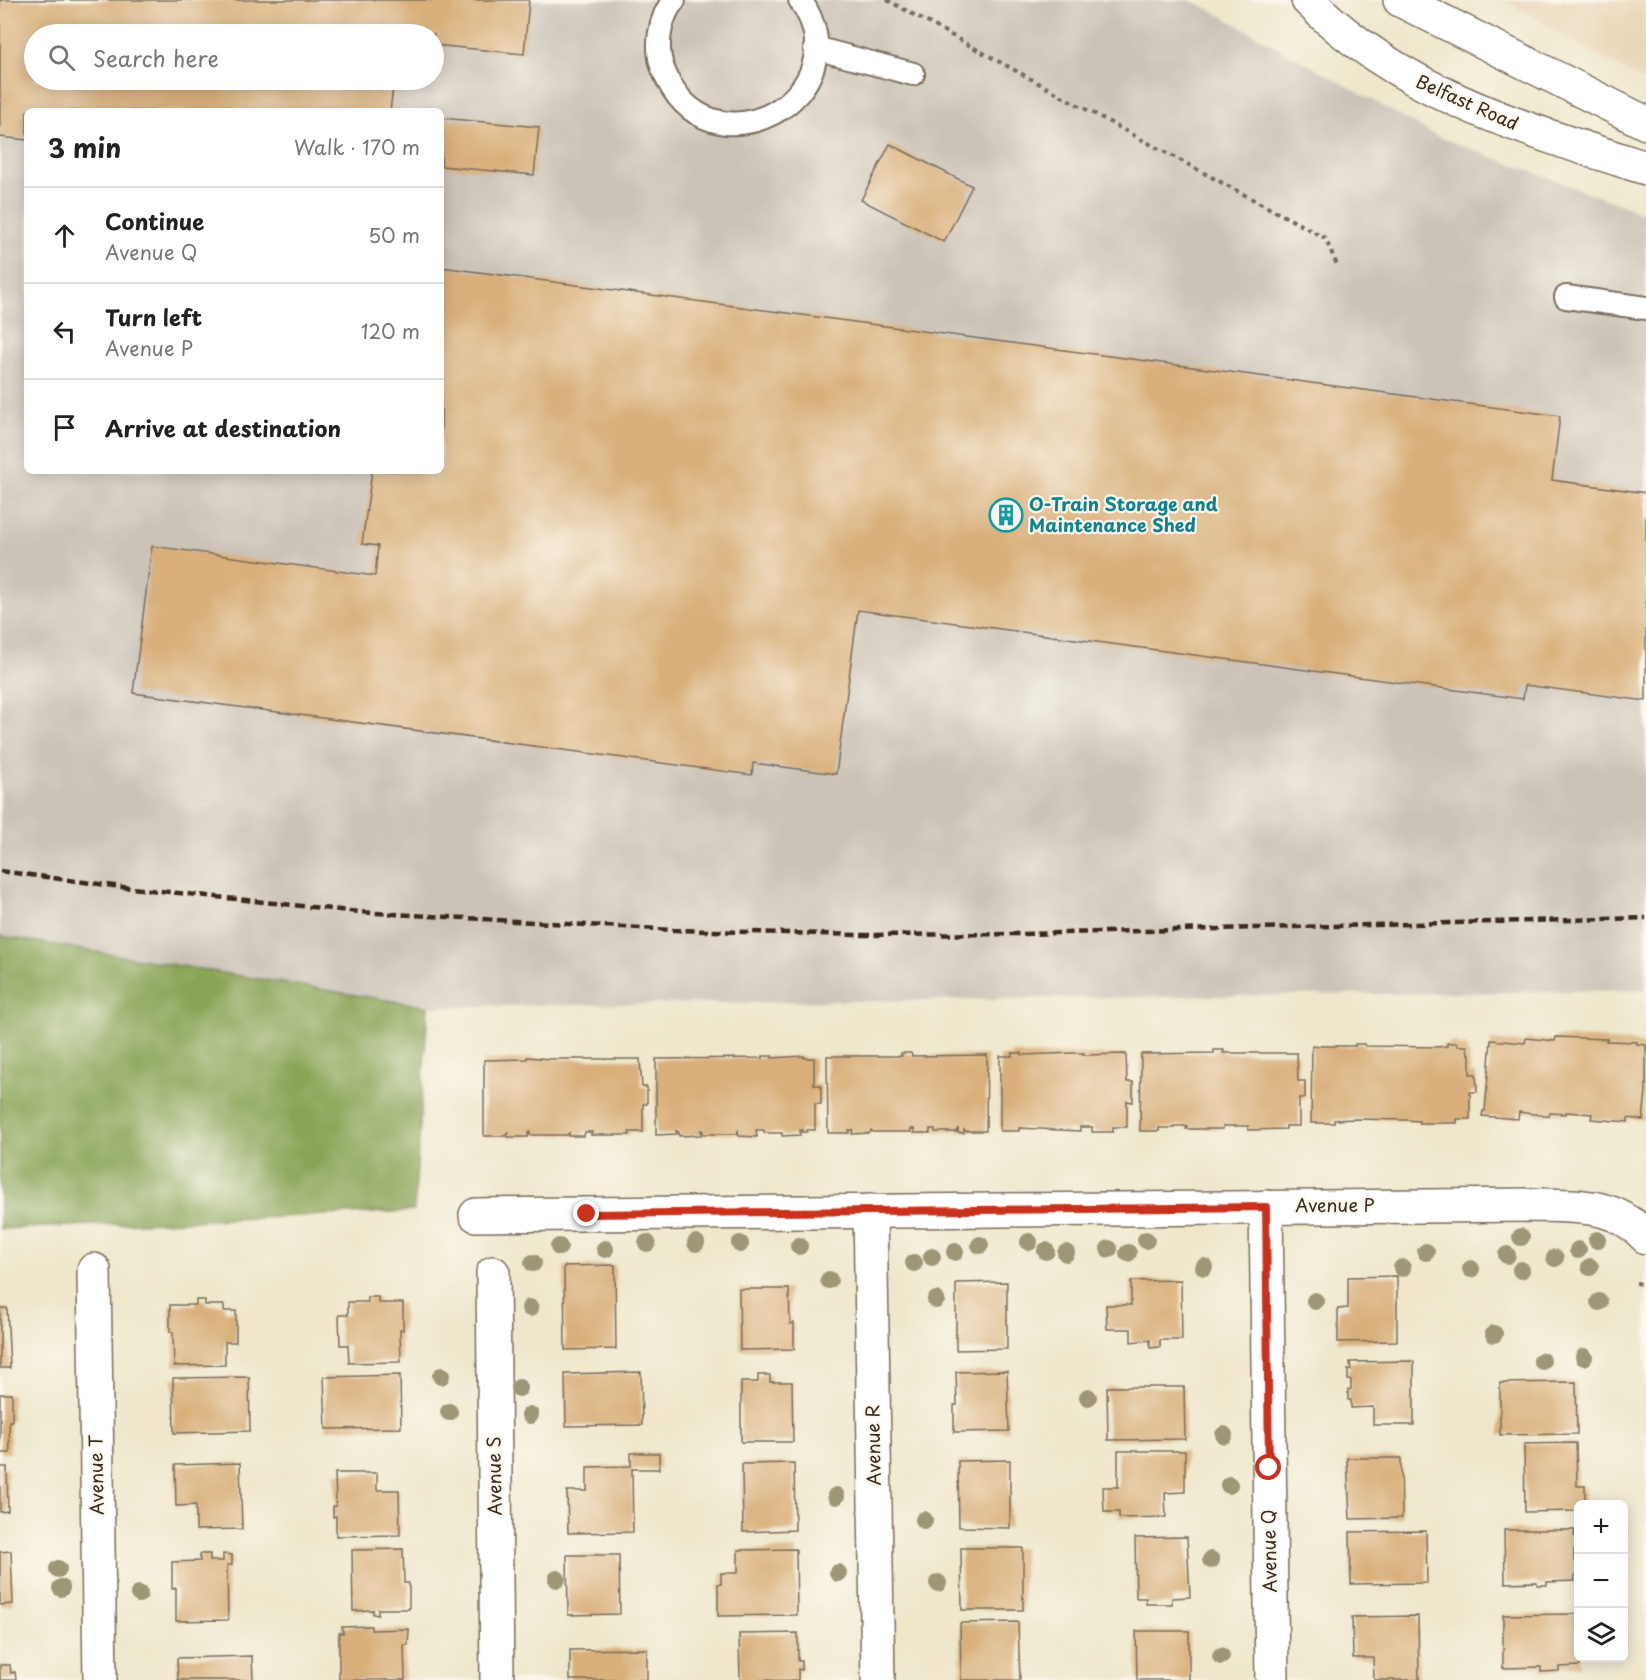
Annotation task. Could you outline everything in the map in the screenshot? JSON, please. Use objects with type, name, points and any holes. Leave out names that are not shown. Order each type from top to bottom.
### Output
[{"type":"street","name":"Belfast Road","points":[[1308,0],[1339,13],[1409,77],[1471,107],[1530,131],[1646,168]]},
{"type":"street","points":[[1400,0],[1646,123]]},
{"type":"street","name":"Avenue P","points":[[476,1215],[1571,1206],[1613,1213],[1634,1225],[1646,1237]]},
{"type":"street","name":"Avenue Q","points":[[1266,1207],[1272,1680]]},
{"type":"street","name":"Avenue R","points":[[870,1210],[878,1680]]},
{"type":"street","name":"Avenue T","points":[[94,1270],[100,1680]]},
{"type":"street","name":"Avenue S","points":[[493,1273],[497,1680]]},
{"type":"lane","points":[[670,2],[658,43],[661,63],[668,83],[680,99],[696,112],[714,120],[735,124],[755,121],[774,114],[791,103],[804,86],[812,68],[815,48],[813,28],[800,0]]},
{"type":"lane","points":[[815,48],[913,74]]},
{"type":"lane","points":[[1566,297],[1646,308]]},
{"type":"path","points":[[887,0],[1325,238],[1338,267]]},
{"type":"path","points":[[1636,1283],[1646,1284]]},
{"type":"shaded area","points":[[0,0],[1189,0],[1211,10],[1436,136],[1646,214],[1646,990],[428,1007],[36,963],[0,956]]},
{"type":"shaded area","points":[[1506,0],[1646,0],[1646,82],[1582,47]]},
{"type":"green space","points":[[0,936],[428,1007],[414,1211],[0,1229]]},
{"type":"building","points":[[0,0],[529,0],[524,54],[444,46],[444,24],[24,24],[24,90],[393,90],[390,108],[24,108],[24,140],[0,137]]},
{"type":"building","points":[[444,118],[539,127],[534,175],[444,166]]},
{"type":"building","points":[[890,144],[972,186],[944,242],[861,200]]},
{"type":"building","name":"O-Train Storage and Maintenance Shed","points":[[444,267],[1560,416],[1552,480],[1646,493],[1646,701],[1525,685],[1523,699],[858,610],[836,774],[753,763],[752,775],[133,693],[152,546],[375,576],[378,546],[362,544],[372,474],[444,474]]},
{"type":"building","points":[[1556,1037],[1607,1039],[1606,1041],[1637,1042],[1637,1044],[1646,1045],[1646,1091],[1643,1120],[1628,1118],[1628,1122],[1591,1119],[1592,1114],[1566,1112],[1566,1114],[1550,1113],[1549,1116],[1519,1112],[1518,1119],[1482,1116],[1485,1111],[1491,1040],[1525,1043],[1526,1038],[1555,1041]]},
{"type":"building","points":[[1447,1043],[1467,1046],[1468,1054],[1470,1054],[1470,1074],[1476,1074],[1477,1092],[1470,1092],[1470,1119],[1457,1119],[1457,1123],[1357,1119],[1334,1120],[1334,1123],[1311,1123],[1312,1046],[1365,1044],[1365,1046],[1437,1047],[1447,1046]]},
{"type":"building","points":[[1214,1050],[1224,1050],[1223,1053],[1297,1053],[1298,1081],[1305,1081],[1305,1098],[1299,1098],[1299,1126],[1286,1126],[1286,1129],[1248,1130],[1248,1126],[1186,1129],[1187,1126],[1174,1126],[1174,1128],[1159,1128],[1159,1131],[1140,1131],[1141,1054],[1214,1053]]},
{"type":"building","points":[[901,1053],[911,1053],[912,1056],[987,1055],[986,1131],[965,1131],[964,1129],[964,1133],[958,1133],[958,1128],[956,1132],[935,1132],[935,1129],[930,1129],[930,1133],[914,1133],[914,1129],[910,1129],[911,1132],[873,1132],[871,1130],[870,1133],[852,1134],[853,1130],[849,1130],[849,1133],[828,1133],[827,1056],[902,1056]]},
{"type":"building","points":[[1012,1053],[1022,1053],[1022,1055],[1126,1054],[1127,1082],[1133,1082],[1133,1102],[1127,1101],[1127,1127],[1113,1127],[1113,1132],[1092,1132],[1092,1127],[1080,1127],[1080,1131],[1019,1128],[1019,1131],[1000,1131],[1000,1056],[1012,1056]]},
{"type":"building","points":[[763,1056],[814,1058],[814,1085],[821,1085],[821,1104],[815,1104],[815,1130],[802,1132],[803,1130],[800,1130],[800,1135],[782,1136],[782,1133],[764,1133],[764,1130],[756,1130],[757,1137],[739,1136],[738,1131],[737,1134],[703,1134],[701,1130],[701,1135],[679,1136],[679,1132],[676,1131],[677,1134],[656,1135],[656,1059],[763,1058]]},
{"type":"building","points":[[527,1057],[640,1059],[642,1087],[647,1087],[647,1104],[643,1104],[643,1132],[629,1132],[630,1135],[591,1135],[592,1132],[585,1132],[584,1136],[569,1136],[569,1133],[567,1135],[530,1135],[530,1132],[528,1137],[508,1137],[508,1133],[506,1136],[484,1136],[484,1060],[527,1059]]},
{"type":"building","points":[[615,1265],[616,1349],[565,1350],[564,1266]]},
{"type":"building","points":[[1397,1276],[1397,1341],[1338,1342],[1338,1309],[1348,1308],[1348,1277]]},
{"type":"building","points":[[1181,1280],[1182,1340],[1160,1340],[1160,1347],[1150,1348],[1150,1340],[1131,1342],[1131,1329],[1107,1329],[1106,1305],[1131,1305],[1131,1281]]},
{"type":"building","points":[[1007,1282],[1007,1349],[956,1350],[956,1283]]},
{"type":"building","points":[[739,1289],[789,1289],[790,1324],[794,1323],[794,1349],[740,1350]]},
{"type":"building","points":[[368,1297],[378,1297],[378,1303],[403,1303],[403,1330],[400,1329],[401,1362],[349,1363],[348,1345],[340,1345],[339,1315],[348,1315],[348,1302],[368,1302]]},
{"type":"building","points":[[196,1300],[205,1300],[205,1305],[224,1305],[224,1311],[236,1311],[236,1342],[225,1342],[225,1365],[174,1366],[170,1305],[196,1305]]},
{"type":"building","points":[[0,1308],[7,1308],[10,1368],[0,1368]]},
{"type":"building","points":[[1414,1361],[1414,1425],[1373,1425],[1373,1407],[1351,1408],[1351,1400],[1348,1400],[1348,1390],[1351,1389],[1351,1380],[1348,1380],[1348,1370],[1351,1370],[1350,1362]]},
{"type":"building","points":[[1007,1371],[1009,1431],[954,1432],[954,1405],[957,1405],[956,1372]]},
{"type":"building","points":[[641,1372],[642,1425],[566,1426],[565,1374]]},
{"type":"building","points":[[400,1375],[401,1428],[326,1429],[324,1377]]},
{"type":"building","points":[[758,1375],[770,1375],[770,1382],[792,1382],[793,1442],[741,1442],[741,1382],[758,1382]]},
{"type":"building","points":[[249,1377],[250,1431],[174,1433],[173,1378]]},
{"type":"building","points":[[1576,1382],[1577,1434],[1500,1435],[1500,1383]]},
{"type":"building","points":[[1107,1387],[1184,1387],[1185,1439],[1108,1440]]},
{"type":"building","points":[[0,1394],[12,1394],[12,1421],[9,1421],[10,1453],[0,1453]]},
{"type":"building","points":[[1576,1443],[1577,1486],[1585,1486],[1585,1500],[1574,1500],[1574,1511],[1525,1512],[1524,1444]]},
{"type":"building","points":[[1118,1451],[1185,1451],[1185,1492],[1165,1493],[1166,1517],[1119,1518],[1119,1512],[1104,1512],[1103,1487],[1118,1487]]},
{"type":"building","points":[[631,1453],[659,1453],[659,1469],[632,1469],[633,1532],[568,1533],[567,1491],[587,1491],[587,1467],[631,1466]]},
{"type":"building","points":[[1347,1458],[1401,1458],[1402,1518],[1350,1519]]},
{"type":"building","points":[[1010,1460],[1010,1528],[959,1527],[958,1461]]},
{"type":"building","points":[[240,1463],[242,1529],[196,1530],[196,1505],[176,1506],[175,1465]]},
{"type":"building","points":[[794,1463],[795,1530],[743,1532],[742,1464]]},
{"type":"building","points":[[0,1467],[7,1467],[8,1511],[0,1512]]},
{"type":"building","points":[[335,1473],[377,1473],[377,1490],[399,1490],[400,1535],[336,1536],[336,1516],[333,1517],[333,1506],[336,1506]]},
{"type":"building","points":[[1504,1530],[1574,1530],[1574,1581],[1547,1582],[1547,1585],[1537,1585],[1537,1582],[1505,1583]]},
{"type":"building","points":[[1426,1531],[1427,1583],[1351,1584],[1350,1532]]},
{"type":"building","points":[[1187,1537],[1190,1597],[1172,1598],[1172,1604],[1146,1604],[1146,1598],[1136,1598],[1135,1538]]},
{"type":"building","points":[[961,1548],[1023,1548],[1023,1610],[962,1610]]},
{"type":"building","points":[[403,1549],[404,1583],[409,1583],[409,1609],[378,1609],[378,1615],[373,1614],[373,1610],[353,1611],[352,1550]]},
{"type":"building","points":[[796,1549],[797,1615],[718,1616],[718,1584],[721,1584],[721,1573],[738,1573],[738,1550]]},
{"type":"building","points":[[11,1551],[13,1604],[0,1605],[0,1552]]},
{"type":"building","points":[[200,1554],[210,1554],[210,1561],[223,1561],[223,1554],[232,1555],[232,1565],[227,1565],[228,1620],[176,1621],[176,1588],[172,1589],[172,1562],[200,1561]]},
{"type":"building","points":[[567,1555],[619,1555],[620,1614],[568,1615]]},
{"type":"building","points":[[1574,1614],[1574,1662],[1580,1662],[1580,1666],[1559,1667],[1559,1671],[1541,1672],[1541,1667],[1503,1668],[1503,1615]]},
{"type":"building","points":[[1418,1616],[1419,1680],[1374,1680],[1373,1658],[1353,1658],[1352,1617]]},
{"type":"building","points":[[1018,1622],[1020,1680],[961,1680],[960,1623]]},
{"type":"building","points":[[371,1626],[371,1630],[409,1629],[408,1645],[404,1645],[405,1680],[339,1680],[339,1633],[343,1633],[342,1627]]},
{"type":"building","points":[[1136,1631],[1189,1631],[1189,1680],[1137,1680]]},
{"type":"building","points":[[798,1633],[798,1661],[802,1661],[802,1670],[798,1669],[798,1680],[740,1680],[739,1634]]},
{"type":"building","points":[[647,1649],[647,1680],[570,1680],[570,1650]]},
{"type":"building","points":[[252,1656],[253,1680],[178,1680],[177,1658]]},
{"type":"building","points":[[0,1665],[10,1665],[11,1673],[15,1672],[16,1680],[0,1680]]},
{"type":"railway","points":[[0,871],[122,887],[359,912],[674,930],[861,935],[1023,934],[1646,918]]},
{"type":"place","name":"O-Train Storage and Maintenance Shed","points":[[1006,515]]},
{"type":"route","points":[[587,1214],[1266,1207],[1269,1468]]}]
